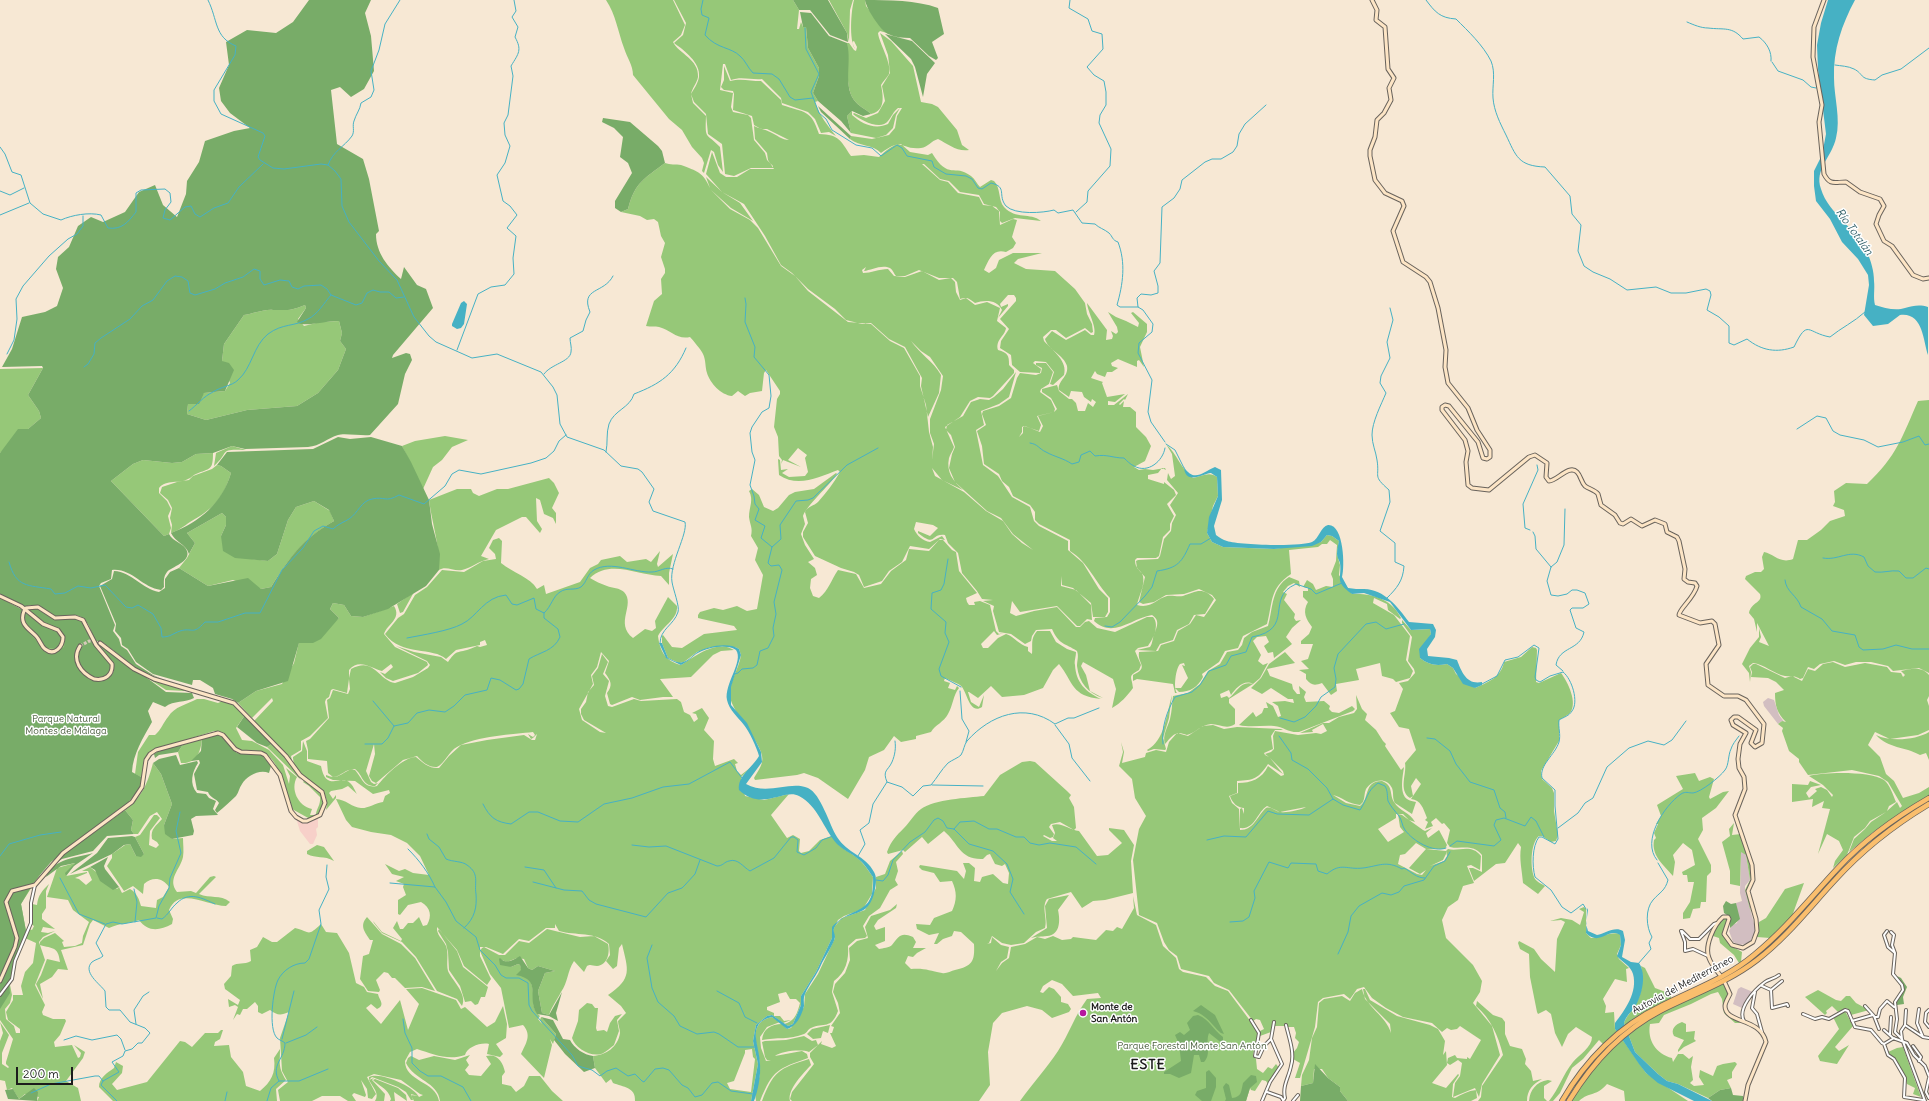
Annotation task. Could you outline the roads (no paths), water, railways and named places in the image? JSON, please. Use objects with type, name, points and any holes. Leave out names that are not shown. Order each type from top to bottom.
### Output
[{"type":"highway","name":"Autovía del Mediterráneo","points":[[1562,1101],[1582,1071],[1631,1023],[1712,982],[1752,957],[1775,938],[1839,867],[1862,845],[1906,812],[1929,798]]},
{"type":"highway","name":"Autovía del Mediterráneo","points":[[1661,1008],[1715,986],[1756,961],[1801,920],[1834,880],[1869,846],[1929,804]]},
{"type":"highway","name":"Autovía del Mediterráneo","points":[[1569,1101],[1588,1071],[1607,1047]]},
{"type":"main road","points":[[1372,0],[1377,10],[1376,20],[1385,27],[1388,69],[1394,78],[1390,88],[1391,100],[1384,113],[1377,120],[1375,137],[1370,150],[1373,175],[1384,193],[1402,201],[1404,206],[1392,231],[1399,255],[1407,266],[1426,277],[1430,282],[1438,308],[1446,350],[1445,367],[1448,383],[1468,408],[1477,430],[1490,450],[1490,457],[1487,459],[1483,458],[1477,439],[1449,406],[1445,405],[1442,407],[1442,410],[1462,435],[1467,445],[1468,485],[1472,488],[1489,490],[1529,457],[1535,455],[1547,463],[1546,476],[1549,481],[1553,481],[1560,474],[1576,471],[1586,487],[1598,494],[1602,507],[1615,515],[1620,523],[1623,524],[1631,519],[1642,526],[1653,521],[1665,524],[1667,532],[1677,537],[1679,541],[1685,569],[1684,579],[1688,582],[1695,583],[1697,586],[1690,600],[1680,610],[1679,615],[1700,623],[1712,621],[1715,624],[1719,645],[1706,664],[1708,685],[1724,696],[1738,696],[1746,700],[1764,724],[1762,742],[1755,747],[1751,743],[1756,730],[1736,716],[1732,718],[1731,722],[1733,725],[1746,733],[1740,744],[1738,759],[1739,768],[1744,777],[1745,789],[1736,815],[1752,865],[1753,880],[1748,891],[1758,925],[1756,936],[1749,946],[1737,947],[1732,945],[1724,934],[1729,919],[1728,917],[1723,917],[1717,924],[1711,936],[1709,957],[1720,975]]},
{"type":"main road","points":[[1824,0],[1814,27],[1813,50],[1822,105],[1819,122],[1823,166],[1827,181],[1833,184],[1846,182],[1860,192],[1880,199],[1884,206],[1879,214],[1876,224],[1884,241],[1892,246],[1913,275],[1917,278],[1929,278]]},
{"type":"main road","points":[[0,596],[21,606],[43,624],[58,630],[63,637],[62,644],[59,649],[52,652],[44,649],[36,636],[24,625],[22,618],[25,610],[38,607],[55,618],[75,616],[83,620],[96,645],[112,664],[111,673],[107,678],[94,680],[79,667],[76,654],[80,646]]},
{"type":"main road","points":[[0,981],[15,947],[17,938],[6,902],[8,895],[12,891],[35,885],[63,853],[132,802],[138,796],[142,787],[146,760],[150,754],[156,750],[218,732],[223,735],[235,749],[241,752],[261,753],[265,755],[280,775],[291,811],[296,817],[303,821],[320,815],[325,803],[322,792],[300,775],[286,756],[234,703],[154,678],[132,668],[100,643]]},
{"type":"main road","points":[[1725,983],[1730,994],[1725,1005],[1727,1012],[1736,1020],[1753,1025],[1763,1033],[1765,1046],[1748,1084],[1744,1101]]},
{"type":"street","points":[[0,995],[12,979],[15,961],[31,923],[31,903],[35,885]]},
{"type":"street","points":[[1709,957],[1693,949],[1685,952],[1685,942],[1681,931],[1690,939],[1697,940],[1702,937],[1714,924],[1717,924]]},
{"type":"street","points":[[1887,931],[1884,935],[1888,948],[1895,953]]},
{"type":"street","points":[[1891,932],[1894,935],[1892,945],[1895,953],[1893,974],[1900,981],[1902,990],[1895,1002],[1894,1007]]},
{"type":"street","points":[[1744,1022],[1741,1016],[1743,1008],[1765,982],[1774,980],[1779,975]]},
{"type":"street","points":[[1771,990],[1782,982]]},
{"type":"street","points":[[1762,986],[1771,990]]},
{"type":"street","points":[[1771,990],[1772,1008],[1787,1004],[1788,1006]]},
{"type":"street","points":[[1755,992],[1752,1008],[1757,1014],[1763,1033]]},
{"type":"street","points":[[1852,1021],[1874,1016],[1878,1017],[1880,1009],[1887,1001],[1894,1007],[1897,1016],[1895,1032],[1907,1043],[1924,1066],[1929,1077],[1926,1092],[1929,1098]]},
{"type":"street","points":[[1865,1006],[1874,1016],[1879,1029]]},
{"type":"street","points":[[1919,1009],[1917,1023],[1923,1037]]},
{"type":"street","points":[[1803,1014],[1815,1019],[1822,1017],[1829,1019],[1845,1010],[1848,1011],[1852,1021],[1858,1029],[1871,1030],[1875,1037],[1884,1044],[1888,1055],[1894,1059],[1905,1078],[1904,1097],[1924,1101]]},
{"type":"street","points":[[1906,1010],[1904,1025],[1901,1031],[1902,1040],[1924,1101]]},
{"type":"street","points":[[1929,1010],[1926,1013],[1925,1022],[1929,1027]]},
{"type":"street","points":[[1890,1034],[1891,1017]]},
{"type":"street","points":[[1251,1020],[1259,1033],[1255,1056],[1259,1057],[1264,1046],[1271,1039]]},
{"type":"street","points":[[1262,1101],[1270,1082],[1282,1064],[1271,1039],[1274,1022]]},
{"type":"street","points":[[1283,1101],[1286,1089],[1285,1078],[1292,1064],[1292,1047],[1286,1025]]},
{"type":"street","points":[[1904,1025],[1923,1037],[1929,1038]]},
{"type":"street","points":[[1884,1030],[1894,1038],[1902,1040]]},
{"type":"street","points":[[1884,1044],[1894,1038]]},
{"type":"street","points":[[1913,1046],[1921,1057],[1919,1060]]},
{"type":"street","points":[[1267,1092],[1282,1097],[1283,1101]]},
{"type":"street","points":[[1293,1101],[1298,1095]]},
{"type":"water","points":[[1828,0],[1855,0],[1842,28],[1835,57],[1834,85],[1838,116],[1837,131],[1834,145],[1822,169],[1819,182],[1825,198],[1830,206],[1856,235],[1867,252],[1871,262],[1873,274],[1875,305],[1894,309],[1916,306],[1928,307],[1928,355],[1921,328],[1918,322],[1913,318],[1908,315],[1900,315],[1888,324],[1873,326],[1864,315],[1869,285],[1868,275],[1858,259],[1842,242],[1830,219],[1816,201],[1814,171],[1822,155],[1826,134],[1818,69],[1817,45],[1821,23]]},
{"type":"water","points":[[464,301],[467,304],[464,324],[461,328],[457,329],[452,326],[452,324],[461,303]]},
{"type":"water","points":[[1184,467],[1188,472],[1195,475],[1199,475],[1215,467],[1221,470],[1222,500],[1214,526],[1216,535],[1226,541],[1256,544],[1306,544],[1312,542],[1326,526],[1328,525],[1333,527],[1337,531],[1340,538],[1343,556],[1342,577],[1348,588],[1378,592],[1390,600],[1409,622],[1433,624],[1436,630],[1435,637],[1427,649],[1428,656],[1457,660],[1463,673],[1469,680],[1472,682],[1482,682],[1482,685],[1475,688],[1463,684],[1453,668],[1447,664],[1433,664],[1420,658],[1419,649],[1431,634],[1430,629],[1411,630],[1390,602],[1364,593],[1352,594],[1346,590],[1340,580],[1340,563],[1337,554],[1339,541],[1332,536],[1327,535],[1321,542],[1312,546],[1274,549],[1223,547],[1212,542],[1207,533],[1209,517],[1218,496],[1217,477],[1211,473],[1196,477],[1188,476],[1185,473]]},
{"type":"water","points":[[659,643],[662,643],[668,658],[676,662],[688,660],[696,653],[706,648],[723,645],[739,649],[741,655],[731,687],[731,705],[747,723],[761,752],[762,762],[746,784],[762,789],[801,786],[813,791],[821,803],[837,837],[846,847],[871,867],[876,876],[875,889],[872,899],[868,906],[863,910],[840,920],[866,905],[873,890],[873,877],[855,856],[837,844],[816,811],[806,800],[793,794],[756,799],[739,790],[740,780],[759,756],[748,731],[732,710],[727,700],[728,687],[738,660],[736,650],[727,647],[711,648],[696,654],[687,661],[681,665],[666,658]]},
{"type":"water","points":[[840,920],[834,929],[835,937],[831,947],[804,997],[804,1006],[796,1023],[787,1029],[772,1017],[759,1024],[756,1030],[760,1073],[754,1101],[751,1101],[758,1064],[753,1041],[756,1025],[767,1016],[772,1015],[788,1026],[793,1024],[801,1005],[801,996],[816,972],[832,938],[832,927]]},
{"type":"water","points":[[1586,925],[1588,931],[1597,935],[1616,929],[1623,931],[1625,940],[1622,957],[1631,962],[1639,963],[1643,973],[1643,985],[1640,997],[1624,1023],[1635,1052],[1667,1081],[1678,1084],[1712,1101],[1694,1101],[1658,1083],[1646,1073],[1639,1064],[1615,1029],[1615,1023],[1630,1000],[1634,987],[1632,971],[1617,956],[1621,945],[1620,935],[1612,933],[1600,938],[1591,937],[1586,933]]},
{"type":"waterway","points":[[208,0],[220,33],[224,38],[236,46],[235,55],[214,90],[214,101],[221,114],[263,133],[265,136],[258,157],[260,160],[273,168],[284,169],[321,164],[328,165],[341,179],[342,206],[349,222],[379,261],[397,280],[414,317],[429,336],[436,342],[472,358],[497,354],[541,372],[553,387],[557,395],[560,424],[567,437],[604,450],[621,466],[638,469],[642,472],[654,489],[649,502],[653,511],[685,522],[684,534],[673,567],[672,575],[678,612],[674,620],[662,634],[660,643]]},
{"type":"waterway","points":[[328,165],[333,156],[352,136],[353,123],[361,103],[371,97],[374,90],[371,71],[379,50],[385,24],[400,0]]},
{"type":"waterway","points":[[457,350],[478,294],[491,287],[505,285],[514,274],[513,258],[516,236],[507,228],[517,215],[510,206],[503,201],[497,175],[505,163],[510,146],[505,135],[504,123],[508,115],[513,76],[511,66],[519,52],[515,37],[518,27],[512,17],[516,11],[514,0]]},
{"type":"waterway","points":[[703,0],[701,9],[702,15],[709,18],[705,35],[710,40],[740,56],[753,73],[772,74],[779,79],[790,97],[795,100],[813,98]]},
{"type":"waterway","points":[[1070,0],[1069,8],[1088,19],[1092,31],[1102,34],[1103,49],[1087,67],[1094,75],[1104,81],[1106,105],[1100,115],[1099,123],[1111,149],[1110,166],[1088,191],[1087,202],[1076,212]]},
{"type":"waterway","points":[[1426,0],[1438,14],[1456,19],[1475,38],[1488,55],[1493,70],[1494,103],[1502,126],[1519,158],[1529,165],[1545,167],[1570,196],[1572,214],[1581,225],[1578,251],[1584,266],[1593,272],[1610,279],[1627,290],[1656,287],[1671,293],[1686,293],[1706,289],[1710,291],[1711,295],[1707,310],[1719,317],[1729,326],[1729,343],[1734,345],[1747,339],[1758,346],[1770,350],[1788,349],[1794,347],[1805,330],[1830,337],[1865,312]]},
{"type":"waterway","points":[[1687,22],[1703,27],[1731,30],[1743,39],[1759,37],[1768,48],[1771,54],[1771,61]]},
{"type":"waterway","points":[[805,28],[806,49],[819,74],[811,92],[819,113],[826,119],[832,130],[856,145],[872,148],[881,156],[897,145],[902,148],[907,156],[932,161],[934,167],[946,174],[966,176],[972,179],[978,188],[982,189],[991,183],[996,185],[1001,189],[1003,202],[1006,206],[1016,211],[1043,212],[1054,210],[1058,213],[1073,210],[1082,223],[1095,224],[1109,233],[1118,242],[1122,258],[1123,274],[1117,305],[1120,307],[1138,307]]},
{"type":"waterway","points":[[1835,65],[1852,68],[1866,79],[1875,80],[1882,75],[1901,69],[1929,48]]},
{"type":"waterway","points":[[1772,62],[1778,71],[1803,80],[1811,87],[1816,88]]},
{"type":"waterway","points":[[1165,442],[1151,422],[1148,412],[1152,380],[1138,353],[1139,343],[1152,332],[1153,324],[1143,310],[1138,307],[1137,298],[1141,294],[1151,295],[1158,293],[1158,286],[1154,271],[1160,263],[1162,207],[1174,198],[1180,189],[1182,180],[1205,162],[1212,159],[1221,159],[1233,152],[1237,146],[1239,134],[1245,124],[1266,105]]},
{"type":"waterway","points":[[0,147],[5,154],[12,172],[21,175],[30,203],[43,214],[61,220],[81,214],[101,215],[108,228],[117,228],[130,219],[136,212],[136,193],[141,190],[165,189],[170,193],[171,202],[165,210],[163,218],[170,220],[185,207],[191,206],[195,214],[200,217],[214,208],[228,203],[239,187],[263,164]]},
{"type":"waterway","points":[[0,191],[10,195],[24,188]]},
{"type":"waterway","points":[[0,215],[29,203]]},
{"type":"waterway","points":[[7,354],[14,340],[17,319],[16,299],[23,286],[49,256],[68,239],[77,234],[83,226],[83,216]]},
{"type":"waterway","points":[[84,367],[88,364],[94,354],[95,343],[130,319],[142,306],[153,300],[167,281],[175,276],[182,277],[188,281],[190,293],[195,295],[215,289],[225,283],[243,277],[254,269],[260,271],[260,279],[264,285],[280,280],[289,281],[292,287],[298,289],[304,286],[321,285],[327,289],[331,295],[356,305],[362,303],[367,293],[373,290],[389,292],[396,298],[404,297]]},
{"type":"waterway","points":[[544,374],[551,368],[564,361],[570,355],[570,338],[583,331],[590,312],[588,298],[594,291],[609,282],[613,276]]},
{"type":"waterway","points":[[189,411],[210,394],[233,384],[238,380],[243,375],[259,345],[268,334],[279,328],[298,323],[312,317],[331,295]]},
{"type":"waterway","points":[[734,674],[738,673],[742,669],[753,668],[757,665],[760,651],[768,648],[774,636],[773,628],[776,614],[774,602],[782,570],[779,565],[771,566],[768,563],[772,547],[761,538],[765,526],[755,520],[759,509],[755,504],[750,485],[755,460],[752,452],[750,433],[752,427],[762,412],[769,408],[771,396],[769,375],[754,357],[755,347],[745,322],[745,298]]},
{"type":"waterway","points":[[1387,598],[1399,584],[1404,566],[1395,562],[1395,543],[1380,531],[1390,502],[1389,490],[1380,482],[1378,476],[1378,466],[1372,430],[1379,408],[1386,393],[1380,383],[1381,376],[1390,358],[1387,342],[1393,320],[1390,308]]},
{"type":"waterway","points":[[606,452],[608,427],[614,415],[629,403],[634,394],[652,386],[666,377],[677,365],[686,348]]},
{"type":"waterway","points":[[1797,429],[1817,416],[1826,418],[1833,431],[1840,435],[1864,440],[1878,447],[1903,442],[1919,436],[1925,445],[1929,444]]},
{"type":"waterway","points":[[9,562],[15,577],[19,581],[29,586],[51,589],[55,594],[65,593],[78,586],[91,588],[105,585],[126,607],[132,608],[138,605],[153,614],[161,628],[162,637],[184,630],[195,630],[205,622],[218,622],[245,613],[260,613],[282,570],[303,548],[314,531],[323,526],[333,529],[349,519],[368,500],[376,498],[391,499],[399,495],[424,504],[445,486],[452,474],[459,470],[481,474],[531,463],[546,458],[554,451],[559,441],[566,435]]},
{"type":"waterway","points":[[1030,443],[1035,444],[1044,451],[1072,464],[1079,462],[1081,455],[1090,451],[1095,456],[1103,455],[1124,458],[1139,468],[1149,467],[1158,462],[1164,453],[1165,448]]},
{"type":"waterway","points":[[1166,444],[1175,450],[1184,468]]},
{"type":"waterway","points":[[772,547],[781,539],[780,525],[796,501],[813,498],[847,465],[878,448]]},
{"type":"waterway","points":[[1530,530],[1525,528],[1523,504],[1538,470],[1537,465]]},
{"type":"waterway","points":[[1563,671],[1556,665],[1558,659],[1561,654],[1574,646],[1582,638],[1584,632],[1576,628],[1570,610],[1572,608],[1583,608],[1589,604],[1585,593],[1577,590],[1572,590],[1567,594],[1558,596],[1551,595],[1547,581],[1551,567],[1557,562],[1564,545],[1565,509]]},
{"type":"waterway","points":[[1533,532],[1535,536],[1536,549],[1551,567]]},
{"type":"waterway","points":[[1105,626],[1112,627],[1120,622],[1145,596],[1152,587],[1157,571],[1175,566],[1182,560],[1190,544],[1201,544],[1211,538]]},
{"type":"waterway","points":[[1823,558],[1834,558],[1853,554],[1859,555],[1864,557],[1868,566],[1875,572],[1899,571],[1906,578],[1913,578],[1926,568],[1929,569]]},
{"type":"waterway","points":[[948,559],[944,584],[941,590],[932,593],[931,609],[946,622],[945,633],[949,642],[939,669],[941,676],[961,687]]},
{"type":"waterway","points":[[407,638],[450,629],[462,624],[492,599],[506,595],[512,604],[517,605],[534,598],[536,609],[544,613],[558,594],[565,590],[581,587],[585,583],[588,576],[594,570],[601,567],[608,566],[645,572],[655,572],[668,568],[673,569]]},
{"type":"waterway","points":[[1785,580],[1787,588],[1797,599],[1801,607],[1822,619],[1832,631],[1855,635],[1859,647],[1863,650],[1883,649],[1896,645],[1912,649],[1929,649]]},
{"type":"waterway","points":[[1163,744],[1165,720],[1175,697],[1192,692],[1200,685],[1209,671],[1226,665],[1231,656],[1246,652],[1252,637],[1265,633],[1273,627],[1277,620],[1282,597],[1287,590],[1296,584],[1311,589],[1316,594],[1342,583]]},
{"type":"waterway","points":[[365,744],[382,744],[388,738],[394,726],[408,723],[417,713],[429,710],[445,712],[454,706],[465,695],[487,690],[491,678],[500,680],[516,690],[519,689],[523,684],[529,659],[550,648],[560,637],[558,629],[544,618],[544,613]]},
{"type":"waterway","points":[[1280,718],[1294,722],[1305,717],[1316,706],[1321,697],[1335,687],[1336,679],[1334,668],[1338,654],[1366,624],[1376,622],[1386,629],[1404,624]]},
{"type":"waterway","points":[[1482,684],[1497,676],[1505,660],[1518,657],[1534,645],[1539,648],[1535,677],[1536,680],[1540,682],[1550,676],[1563,672],[1572,685],[1575,697],[1574,707],[1569,714],[1559,720],[1559,742],[1545,764],[1542,773],[1542,778],[1555,790],[1558,839],[1555,844],[1542,837],[1539,837],[1535,846],[1533,867],[1535,877],[1551,890],[1562,907],[1571,913],[1583,904],[1586,909]]},
{"type":"waterway","points":[[960,691],[962,719],[969,731],[966,742]]},
{"type":"waterway","points":[[373,701],[394,726]]},
{"type":"waterway","points":[[858,856],[865,844],[860,830],[869,823],[873,804],[887,782],[902,787],[913,796],[923,786],[931,785],[943,768],[961,755],[965,744],[976,732],[986,724],[1008,714],[1032,714],[1044,717],[1055,724],[1099,708]]},
{"type":"waterway","points":[[1558,828],[1578,813],[1585,803],[1593,798],[1607,767],[1629,748],[1648,741],[1664,745],[1672,740],[1686,721]]},
{"type":"waterway","points":[[1055,725],[1069,744],[1072,758],[1090,781]]},
{"type":"waterway","points":[[1279,736],[1291,753],[1292,760],[1308,769],[1327,788],[1333,799]]},
{"type":"waterway","points":[[1657,860],[1653,852],[1652,843],[1653,834],[1662,815],[1681,794],[1686,792],[1693,793],[1701,790],[1723,773],[1734,742],[1739,736]]},
{"type":"waterway","points":[[1427,738],[1435,739],[1450,751],[1456,764],[1470,782],[1494,790],[1500,808],[1505,812],[1506,818]]},
{"type":"waterway","points":[[887,782],[885,773],[894,757],[895,741]]},
{"type":"waterway","points":[[483,804],[491,816],[497,820],[511,824],[529,812],[538,812],[560,821],[578,822],[604,804],[632,798],[663,787],[689,784],[730,762],[742,778]]},
{"type":"waterway","points":[[1207,840],[1224,836],[1246,837],[1268,811],[1277,814],[1309,815],[1333,799],[1343,805],[1360,810],[1369,792],[1378,783],[1385,786],[1388,801],[1400,818],[1404,828],[1413,838],[1418,842],[1435,849],[1446,848]]},
{"type":"waterway","points":[[932,785],[983,786]]},
{"type":"waterway","points":[[117,1101],[101,1085],[103,1081],[119,1072],[112,1062],[123,1056],[125,1051],[132,1049],[138,1043],[142,1043],[150,1033],[145,1028],[130,1022],[120,1010],[109,1010],[106,1007],[105,991],[90,974],[89,966],[92,962],[103,956],[96,943],[106,924],[113,922],[122,924],[156,918],[159,906],[169,888],[170,878],[181,853],[176,831],[180,812]]},
{"type":"waterway","points":[[1450,846],[1457,841],[1494,846],[1501,840],[1494,825],[1496,820],[1504,818],[1525,826],[1531,817],[1536,821],[1544,837]]},
{"type":"waterway","points":[[876,880],[883,881],[888,875],[893,860],[910,842],[925,832],[934,820],[938,818],[943,821],[947,828],[954,829],[969,844],[993,851],[1007,864],[1013,879],[1010,892],[1024,914]]},
{"type":"waterway","points":[[954,829],[960,822],[974,821],[989,829],[997,829],[1016,837],[1024,837],[1030,843],[1039,845],[1050,843],[1076,847],[1096,864]]},
{"type":"waterway","points":[[0,856],[9,844],[40,835],[61,832]]},
{"type":"waterway","points":[[427,834],[429,839],[439,847],[446,859],[465,864],[474,872],[476,878],[476,908],[471,920],[464,928]]},
{"type":"waterway","points":[[632,845],[649,847],[666,846],[717,866],[732,860],[740,863],[750,871],[774,858],[791,837],[798,840],[797,852],[804,855],[816,848],[822,840],[833,836]]},
{"type":"waterway","points":[[408,849],[423,867],[435,887]]},
{"type":"waterway","points":[[1338,954],[1348,932],[1351,916],[1359,906],[1382,893],[1391,895],[1399,892],[1404,886],[1424,880],[1434,866],[1445,861],[1450,852]]},
{"type":"waterway","points":[[533,882],[564,890],[582,891],[589,900],[596,904],[646,917],[668,893],[682,888],[685,885],[695,874],[700,860]]},
{"type":"waterway","points":[[1230,922],[1243,921],[1249,917],[1255,898],[1254,891],[1269,862],[1288,868],[1291,863],[1316,864],[1318,871],[1327,874],[1340,867],[1363,868],[1387,864],[1402,869],[1404,868],[1417,876],[1425,878]]},
{"type":"waterway","points":[[1638,964],[1651,949],[1649,943],[1652,937],[1648,928],[1647,918],[1650,904],[1664,889],[1668,880],[1658,863]]},
{"type":"waterway","points":[[279,1081],[276,1071],[285,1043],[277,1038],[274,1033],[272,1018],[274,992],[278,980],[286,970],[301,963],[305,963],[309,959],[321,924],[319,910],[329,889],[326,877],[327,865]]},
{"type":"waterway","points":[[525,867],[544,870],[556,888]]},
{"type":"waterway","points":[[60,878],[79,914],[105,924]]},
{"type":"waterway","points":[[390,883],[435,887],[446,902],[456,921],[476,937],[480,950],[495,965],[501,975],[506,978],[519,978],[528,983],[529,1005],[532,1011],[572,1055],[578,1066],[592,1070],[600,1076],[607,1071],[616,1068],[628,1076],[635,1074],[644,1082],[655,1069],[663,1068],[669,1070],[682,1085],[688,1088],[695,1097],[702,1095],[712,1083],[718,1082],[731,1091],[753,1094]]},
{"type":"waterway","points":[[134,889],[137,902],[135,922]]},
{"type":"waterway","points":[[157,918],[162,919],[177,903],[186,897],[196,897],[215,904]]},
{"type":"waterway","points":[[652,945],[647,958],[652,988],[658,1002],[674,1016],[680,1026],[697,1034],[714,1032],[738,1047],[755,1047]]},
{"type":"waterway","points":[[282,1039],[294,991]]},
{"type":"waterway","points":[[717,991],[739,1003],[745,1017],[757,1023]]},
{"type":"waterway","points":[[136,1024],[134,1010],[143,996],[149,992]]},
{"type":"waterway","points":[[403,1019],[405,1033],[412,1048],[412,1063],[428,1076],[441,1076],[463,1087],[471,1101]]},
{"type":"waterway","points":[[286,1043],[306,1035],[317,1027]]},
{"type":"waterway","points":[[64,1040],[76,1036],[92,1040],[117,1035],[121,1039],[125,1050]]},
{"type":"waterway","points":[[267,1101],[271,1088],[279,1081],[299,1081],[328,1069]]},
{"type":"waterway","points":[[31,1093],[51,1084],[95,1076],[99,1076],[103,1081]]},
{"type":"waterway","points":[[225,1101],[227,1092]]},
{"type":"tunnel","points":[[80,646],[89,641],[100,643]]},
{"type":"place","name":"Monte de San Antón","points":[[1083,1013]]},
{"type":"district","name":"ESTE","points":[[1148,1065]]},
{"type":"water label","name":"Río Totalán","points":[[1854,232]]},
{"type":"park label","name":"Parque Natural Montes de Málaga","points":[[66,724]]},
{"type":"park label","name":"Parque Forestal Monte San Antón","points":[[1192,1046]]}]
